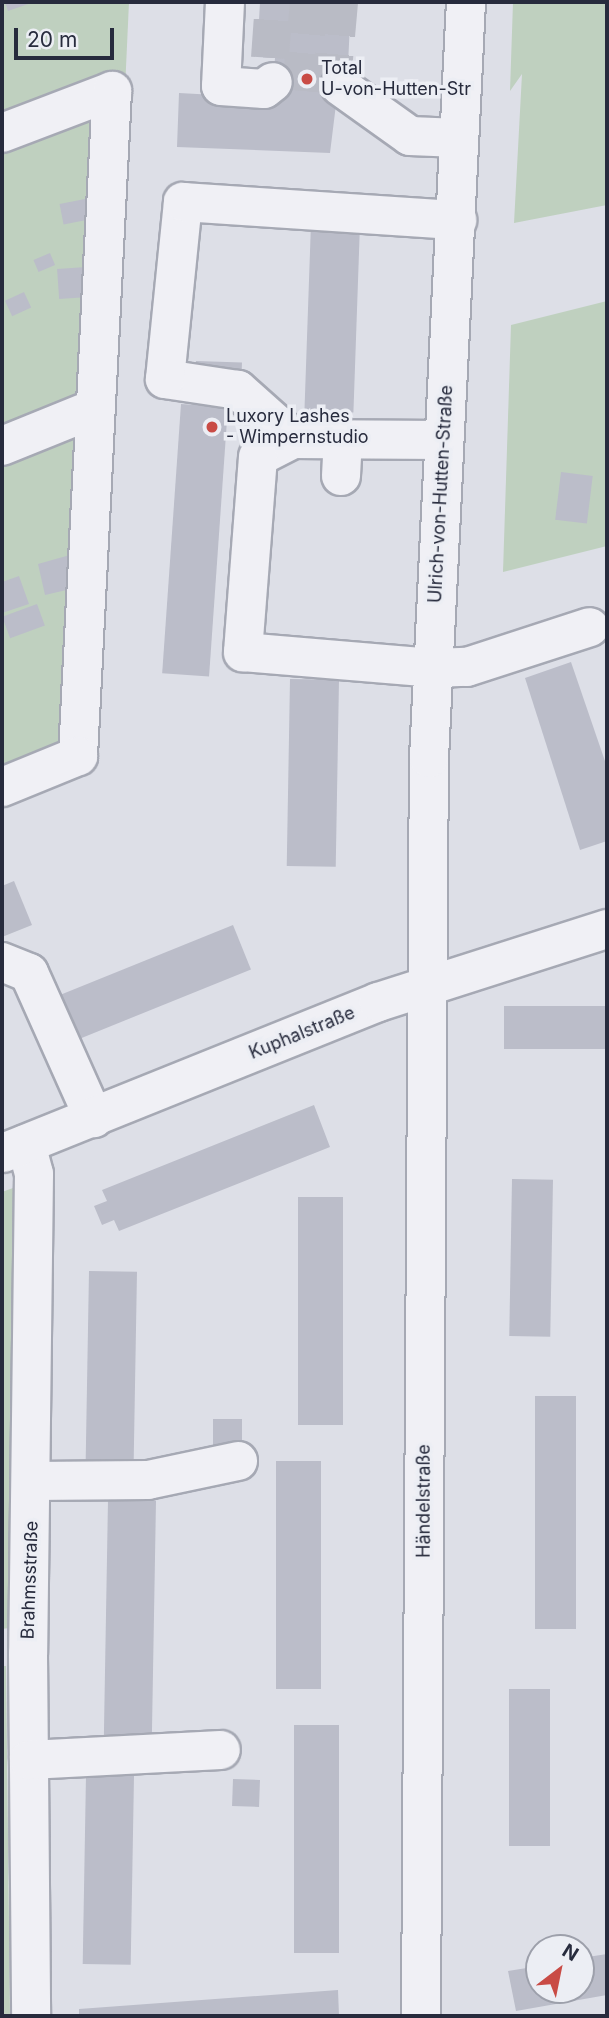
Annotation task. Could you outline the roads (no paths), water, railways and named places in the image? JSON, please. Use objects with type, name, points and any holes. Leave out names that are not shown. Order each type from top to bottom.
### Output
[{"type":"street","points":[[225,2],[221,86],[269,76]]},
{"type":"street","name":"Ulrich-von-Hutten-Straße","points":[[430,986],[432,668],[457,220],[466,2]]},
{"type":"street","points":[[340,86],[344,93],[410,136],[459,138]]},
{"type":"street","points":[[2,133],[112,91],[78,756],[2,788]]},
{"type":"street","points":[[293,439],[238,390],[165,379],[183,202],[457,220]]},
{"type":"street","points":[[2,446],[96,408]]},
{"type":"street","points":[[341,476],[343,438]]},
{"type":"street","points":[[443,440],[293,439],[258,457],[243,652],[432,668],[490,661],[590,627]]},
{"type":"street","name":"Kuphalstraße","points":[[14,1149],[378,1002],[607,929]]},
{"type":"street","points":[[2,962],[29,973],[94,1118]]},
{"type":"street","name":"Händelstraße","points":[[421,2016],[430,986]]},
{"type":"street","name":"Brahmsstraße","points":[[14,1149],[34,1174],[33,1481],[15,1655],[29,1760],[31,2016]]},
{"type":"street","points":[[33,1481],[148,1480],[239,1461]]},
{"type":"street","points":[[29,1760],[221,1750]]},
{"type":"tunnel","points":[[270,58],[274,2]]},
{"type":"tunnel","points":[[301,91],[309,2]]},
{"type":"tunnel","points":[[331,92],[339,2]]},
{"type":"place","name":"Total U-von-Hutten-Str","points":[[307,79]]},
{"type":"place","name":"Luxory Lashes - Wimpernstudio","points":[[212,427]]}]
